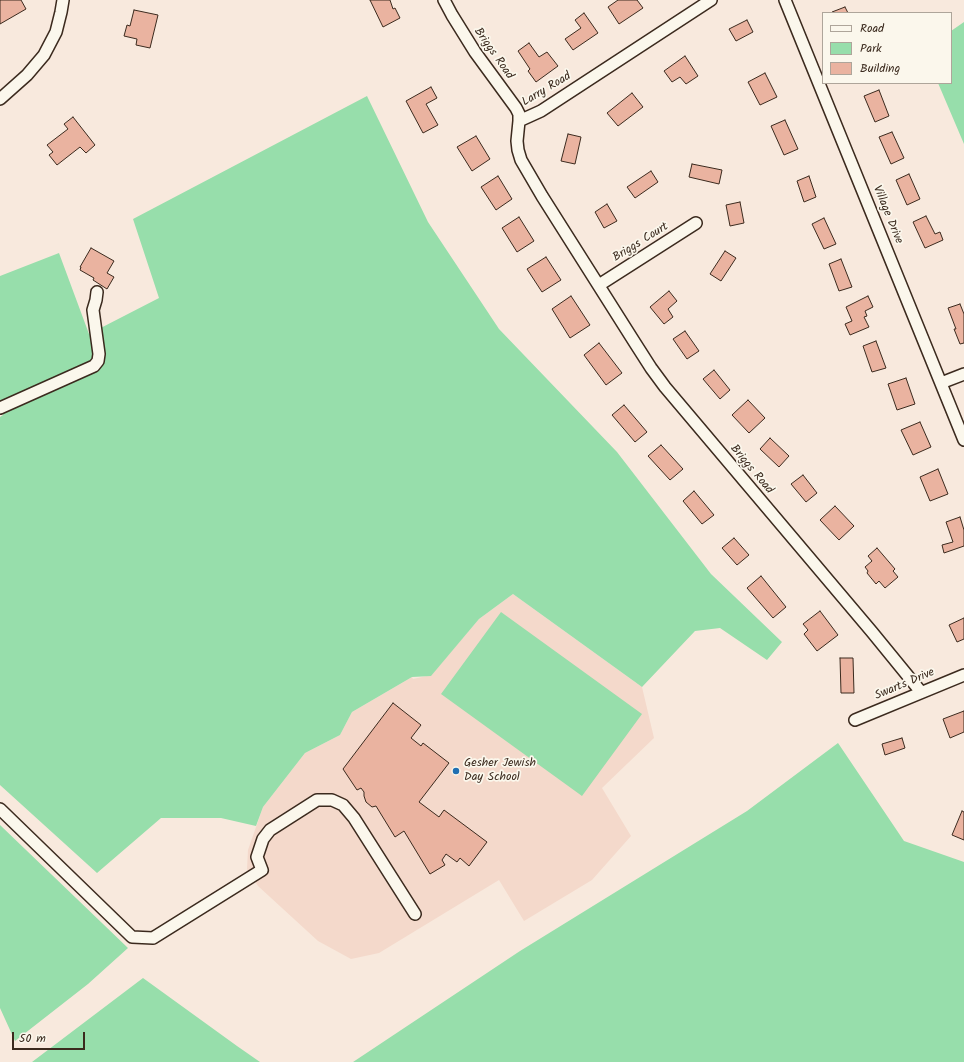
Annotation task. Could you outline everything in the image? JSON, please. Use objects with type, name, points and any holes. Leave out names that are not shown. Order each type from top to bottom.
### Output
[{"type":"street","points":[[0,100],[27,75],[44,55],[56,32],[60,20],[62,0]]},
{"type":"street","name":"Briggs Road","points":[[444,0],[455,21],[475,52],[516,108],[519,114],[519,121]]},
{"type":"street","name":"Larry Road","points":[[578,252],[521,160],[517,141],[519,121],[541,111],[712,0]]},
{"type":"street","name":"Village Drive","points":[[784,0],[964,440]]},
{"type":"street","name":"Briggs Court","points":[[599,285],[696,223]]},
{"type":"street","name":"Briggs Road","points":[[578,252],[647,362],[665,387],[921,692]]},
{"type":"street","points":[[0,408],[94,366],[98,361],[99,354],[92,310],[97,292]]},
{"type":"street","points":[[941,383],[964,374]]},
{"type":"street","name":"Swarts Drive","points":[[855,720],[964,675]]},
{"type":"street","points":[[0,810],[132,937],[153,938],[262,870],[257,857],[263,839],[270,830],[317,800],[332,800],[343,805],[354,818],[415,914]]},
{"type":"shaded area","name":"Gesher Jewish Day School","points":[[513,594],[642,687],[654,738],[602,788],[631,836],[592,880],[524,921],[499,880],[379,953],[351,959],[318,941],[258,886],[247,869],[248,850],[263,807],[305,753],[340,735],[352,712],[412,677],[413,679],[431,675],[479,619]]},
{"type":"green space","points":[[964,22],[964,144],[938,84],[952,84],[952,30]]},
{"type":"green space","points":[[367,96],[428,222],[499,329],[617,452],[711,574],[782,642],[767,660],[720,628],[695,631],[642,687],[513,594],[479,619],[431,676],[412,677],[352,712],[340,735],[305,753],[263,807],[256,826],[221,818],[161,818],[97,873],[0,785],[0,417],[3,415],[0,400],[0,276],[59,253],[89,334],[159,298],[133,219]]},
{"type":"green space","points":[[501,612],[642,714],[582,796],[441,694]]},
{"type":"green space","points":[[838,743],[904,841],[964,862],[964,1062],[353,1062],[520,951],[747,811]]},
{"type":"green space","points":[[0,825],[128,948],[88,984],[15,1041],[0,1008]]},
{"type":"green space","points":[[143,978],[237,1046],[260,1062],[32,1062]]},
{"type":"building","points":[[0,0],[21,0],[26,9],[0,24]]},
{"type":"building","points":[[370,0],[390,0],[393,9],[395,8],[400,18],[383,27]]},
{"type":"building","points":[[618,0],[637,0],[643,8],[619,24],[608,7]]},
{"type":"building","points":[[845,7],[848,12],[832,12]]},
{"type":"building","points":[[134,10],[158,15],[150,48],[136,45],[137,39],[124,36],[127,25],[130,26]]},
{"type":"building","points":[[584,13],[598,33],[573,50],[565,39],[581,28],[575,20]]},
{"type":"building","points":[[747,20],[753,32],[736,41],[729,29]]},
{"type":"building","points":[[529,43],[539,57],[547,52],[558,66],[536,82],[528,71],[530,69],[518,51]]},
{"type":"building","points":[[685,56],[698,76],[686,84],[680,77],[672,82],[664,71]]},
{"type":"building","points":[[765,73],[777,97],[760,105],[748,82]]},
{"type":"building","points":[[431,87],[437,98],[426,104],[438,125],[423,133],[406,101]]},
{"type":"building","points":[[879,90],[889,116],[875,122],[864,96]]},
{"type":"building","points":[[632,93],[643,107],[618,126],[607,113]]},
{"type":"building","points":[[73,117],[95,145],[86,153],[80,147],[57,165],[49,155],[53,152],[47,145],[68,129],[64,124]]},
{"type":"building","points":[[785,120],[798,149],[784,155],[771,126]]},
{"type":"building","points":[[892,132],[904,158],[891,164],[879,137]]},
{"type":"building","points":[[568,134],[581,137],[575,164],[561,161]]},
{"type":"building","points":[[476,136],[490,159],[472,171],[457,147]]},
{"type":"building","points":[[692,164],[722,170],[719,184],[689,177]]},
{"type":"building","points":[[651,171],[658,182],[635,198],[627,187]]},
{"type":"building","points":[[909,174],[920,199],[907,205],[896,180]]},
{"type":"building","points":[[498,176],[512,199],[496,210],[481,187]]},
{"type":"building","points":[[809,176],[816,197],[804,202],[797,181]]},
{"type":"building","points":[[740,202],[744,223],[730,226],[726,205]]},
{"type":"building","points":[[607,204],[617,221],[604,228],[595,212]]},
{"type":"building","points":[[926,216],[935,234],[940,232],[943,240],[925,248],[913,222]]},
{"type":"building","points":[[519,217],[534,241],[517,252],[502,228]]},
{"type":"building","points":[[824,218],[836,244],[824,249],[812,224]]},
{"type":"building","points":[[91,248],[114,261],[107,273],[114,277],[107,289],[93,280],[94,278],[80,270],[80,267]]},
{"type":"building","points":[[725,251],[736,258],[721,281],[710,274]]},
{"type":"building","points":[[546,257],[561,280],[542,292],[527,269]]},
{"type":"building","points":[[841,259],[852,287],[839,291],[829,264]]},
{"type":"building","points":[[669,291],[677,301],[668,309],[673,317],[664,324],[650,307]]},
{"type":"building","points":[[571,296],[590,325],[570,338],[552,309]]},
{"type":"building","points":[[868,296],[873,307],[865,311],[867,316],[864,317],[869,327],[850,335],[845,324],[852,321],[846,307]]},
{"type":"building","points":[[960,304],[964,314],[964,343],[960,344],[948,308]]},
{"type":"building","points":[[685,331],[699,351],[687,359],[673,339]]},
{"type":"building","points":[[876,341],[886,368],[872,372],[863,346]]},
{"type":"building","points":[[599,343],[622,373],[606,385],[584,355]]},
{"type":"building","points":[[714,370],[730,390],[720,399],[703,379]]},
{"type":"building","points":[[906,378],[915,404],[897,410],[888,384]]},
{"type":"building","points":[[748,400],[765,418],[749,433],[732,415]]},
{"type":"building","points":[[624,405],[647,432],[635,442],[612,415]]},
{"type":"building","points":[[920,422],[931,447],[913,455],[901,430]]},
{"type":"building","points":[[770,438],[789,456],[779,467],[760,449]]},
{"type":"building","points":[[661,445],[683,469],[670,480],[648,456]]},
{"type":"building","points":[[938,469],[948,494],[930,501],[920,477]]},
{"type":"building","points":[[803,475],[817,493],[806,502],[791,484]]},
{"type":"building","points":[[694,491],[714,515],[702,524],[683,501]]},
{"type":"building","points":[[835,506],[854,526],[839,540],[820,520]]},
{"type":"building","points":[[960,517],[964,530],[964,546],[944,553],[942,545],[953,542],[946,522]]},
{"type":"building","points":[[734,538],[749,555],[737,565],[722,548]]},
{"type":"building","points":[[877,548],[895,569],[893,571],[898,577],[885,588],[879,581],[876,584],[867,573],[868,571],[865,567],[872,561],[868,556]]},
{"type":"building","points":[[761,576],[786,607],[773,618],[747,588]]},
{"type":"building","points":[[820,611],[838,635],[817,651],[804,634],[808,630],[803,624]]},
{"type":"building","points":[[964,618],[964,639],[957,642],[949,625]]},
{"type":"building","points":[[840,658],[853,658],[854,693],[841,693]]},
{"type":"building","points":[[393,703],[421,725],[411,738],[421,746],[423,743],[449,763],[419,802],[439,817],[444,810],[487,842],[469,866],[460,858],[457,862],[446,854],[442,860],[445,865],[430,874],[404,831],[395,837],[376,806],[372,807],[366,802],[364,792],[361,788],[357,790],[343,769]]},
{"type":"building","points":[[964,711],[964,732],[950,738],[943,719]]},
{"type":"building","points":[[902,738],[905,748],[885,755],[882,744]]},
{"type":"building","points":[[962,811],[964,812],[964,840],[952,835]]},
{"type":"place","name":"Gesher Jewish Day School","points":[[456,771]]}]
